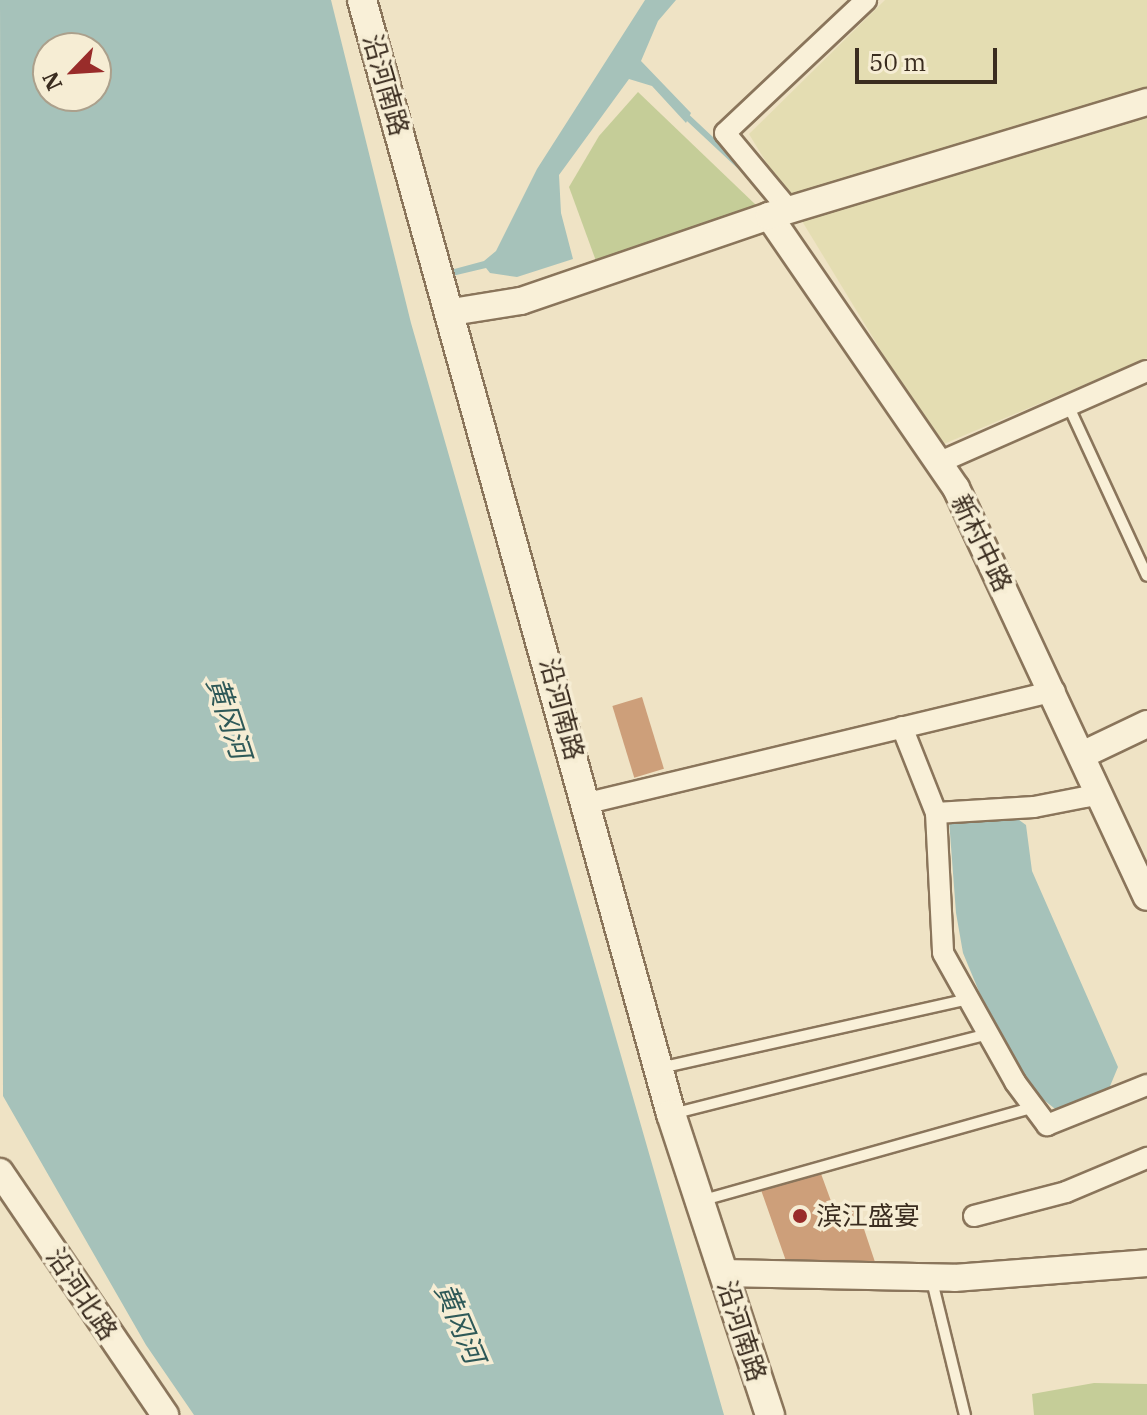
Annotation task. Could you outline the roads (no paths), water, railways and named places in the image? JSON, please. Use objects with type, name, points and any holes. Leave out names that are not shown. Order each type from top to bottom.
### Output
[{"type":"main road","name":"沿河南路","points":[[362,0],[452,312],[671,1114],[770,1415]]},
{"type":"street","points":[[779,213],[725,133],[866,0]]},
{"type":"street","points":[[452,312],[521,301],[779,213],[1147,102]]},
{"type":"street","name":"新村中路","points":[[779,213],[956,488],[1055,691],[1147,897]]},
{"type":"street","points":[[938,463],[1068,405],[1146,375]]},
{"type":"street","points":[[588,803],[1055,691]]},
{"type":"street","points":[[1082,755],[1147,724]]},
{"type":"street","points":[[902,727],[936,813],[943,953],[988,1034],[1034,1107],[1047,1125],[1147,1085]]},
{"type":"street","points":[[936,813],[1034,807],[1100,794]]},
{"type":"street","points":[[974,1216],[1066,1192],[1147,1158]]},
{"type":"street","name":"沿河北路","points":[[0,1172],[14,1201],[165,1415]]},
{"type":"street","points":[[723,1273],[931,1275],[954,1278],[1147,1263]]},
{"type":"lane","points":[[1068,405],[1147,576]]},
{"type":"lane","points":[[660,1068],[969,999]]},
{"type":"lane","points":[[671,1114],[988,1034]]},
{"type":"lane","points":[[698,1202],[1034,1107]]},
{"type":"lane","points":[[931,1275],[965,1415]]},
{"type":"water","name":"黄冈河","points":[[0,0],[331,0],[411,323],[724,1415],[194,1415],[146,1345],[3,1096]]},
{"type":"water","points":[[645,0],[676,0],[658,21],[641,61],[691,113],[686,123],[652,86],[629,79],[559,175],[561,213],[573,259],[517,277],[490,273],[486,268],[448,277],[447,271],[484,261],[496,251],[537,169]]},
{"type":"water","points":[[1012,815],[1026,825],[1032,871],[1118,1067],[1108,1091],[1059,1112],[1035,1093],[980,994],[963,953],[956,913],[949,820]]},
{"type":"waterway","points":[[685,115],[747,173]]},
{"type":"place","name":"滨江盛宴","points":[[800,1216]]}]
